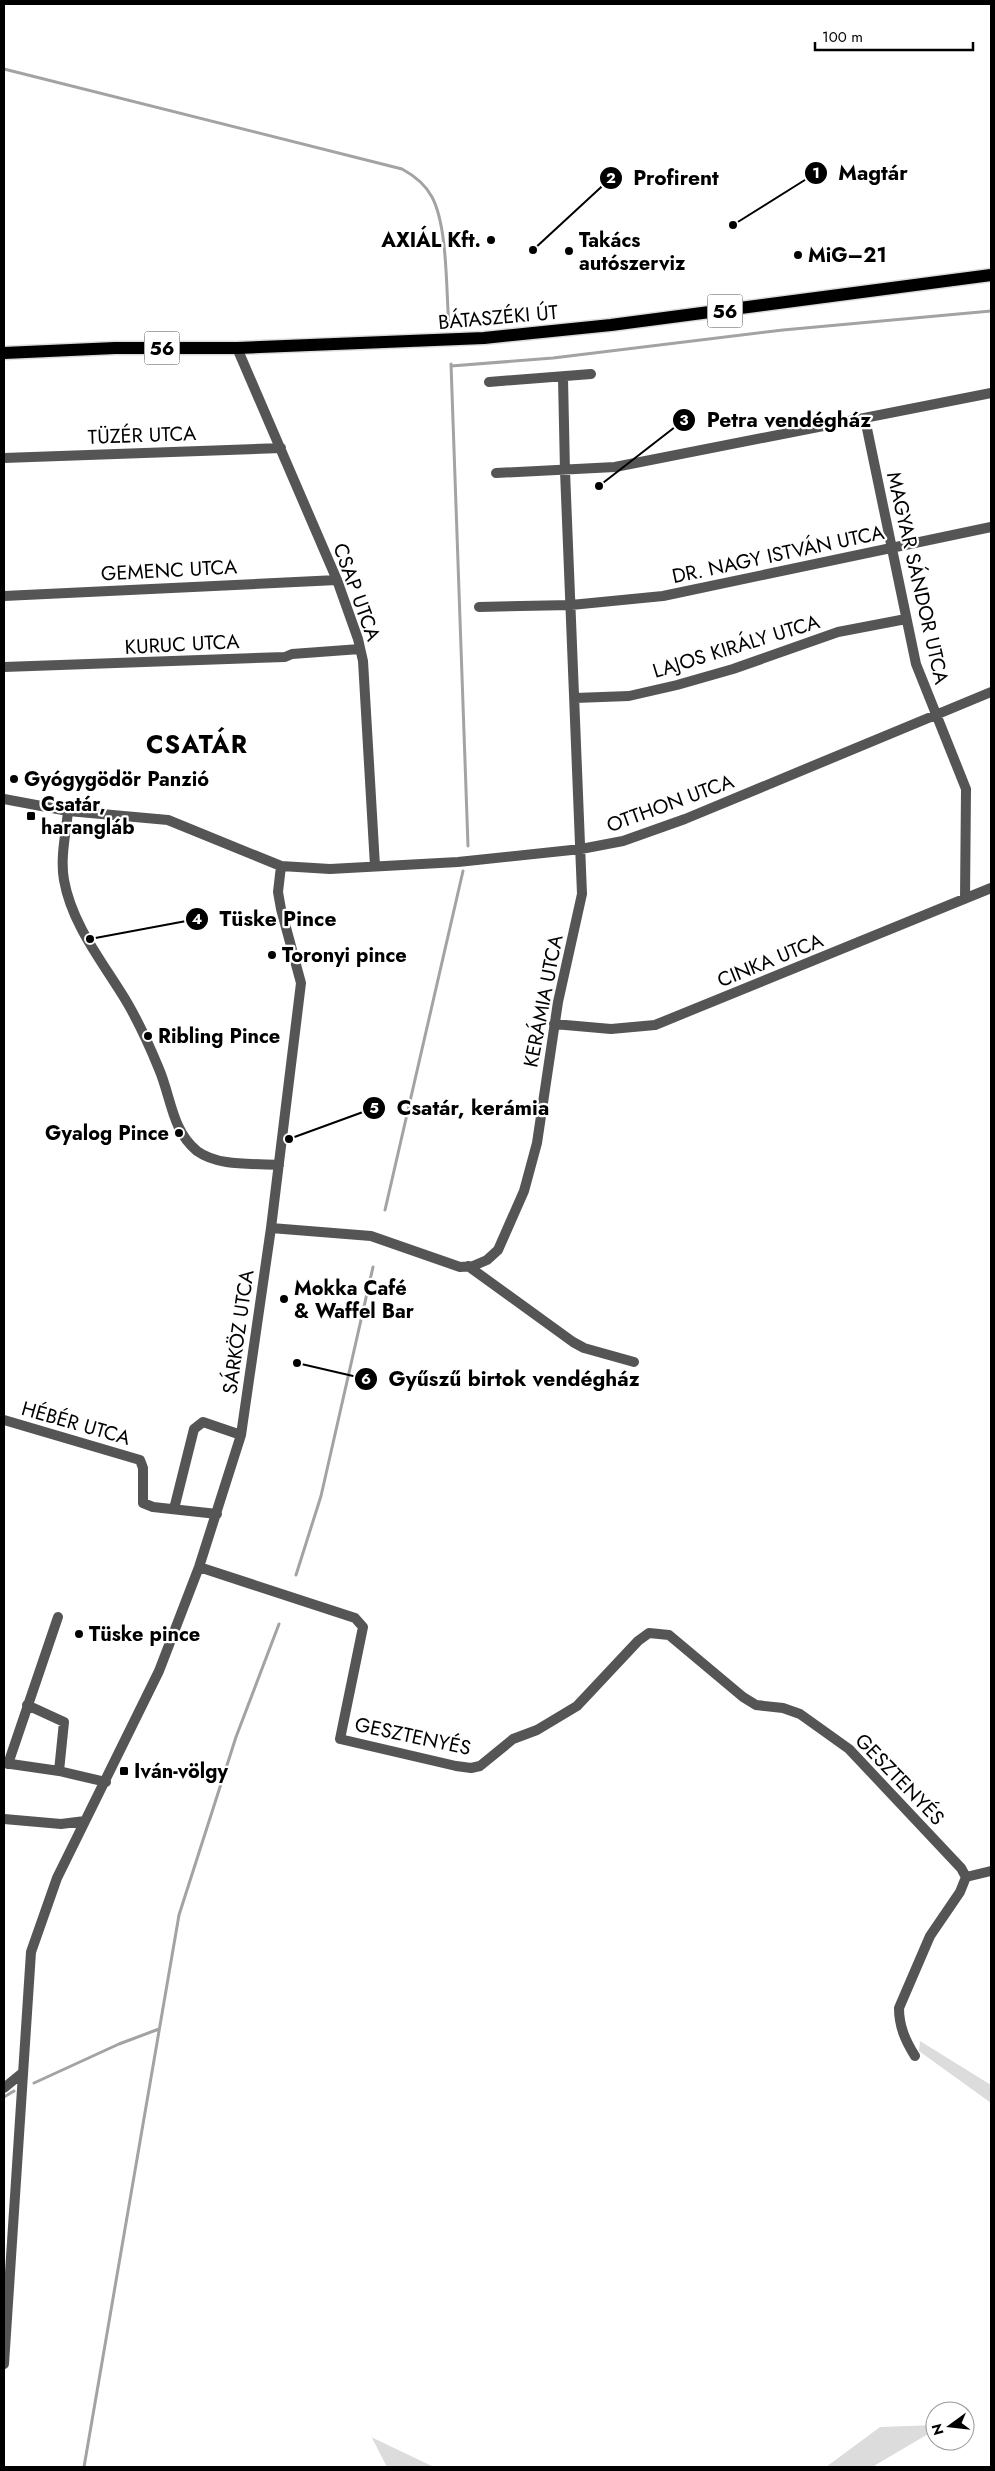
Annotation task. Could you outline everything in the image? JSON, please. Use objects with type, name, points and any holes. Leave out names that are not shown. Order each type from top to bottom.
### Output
[{"type":"main road","name":"BÁTASZÉKI ÚT","points":[[4,353],[115,348],[236,348],[459,340],[611,325],[991,275]]},
{"type":"street","name":"CSAP UTCA","points":[[236,348],[337,580],[360,649],[366,700],[375,866]]},
{"type":"street","points":[[489,382],[564,378],[591,374]]},
{"type":"street","name":"KERÁMIA UTCA","points":[[468,1266],[488,1260],[498,1250],[524,1191],[537,1143],[554,1024],[582,894],[565,471],[564,378]]},
{"type":"street","points":[[496,473],[615,467],[991,393]]},
{"type":"street","name":"MAGYAR SÁNDOR UTCA","points":[[864,419],[916,664],[934,715],[966,790],[965,899]]},
{"type":"street","name":"TÜZÉR UTCA","points":[[4,458],[281,448]]},
{"type":"street","name":"DR. NAGY ISTVÁN UTCA","points":[[571,605],[663,596],[991,527]]},
{"type":"street","name":"GEMENC UTCA","points":[[4,596],[337,580]]},
{"type":"street","points":[[479,606],[571,605]]},
{"type":"street","name":"LAJOS KIRÁLY UTCA","points":[[575,698],[629,696],[677,685],[734,669],[838,632],[906,619]]},
{"type":"street","name":"KURUC UTCA","points":[[4,667],[276,657],[360,649]]},
{"type":"street","name":"OTTHON UTCA","points":[[4,799],[68,812],[168,820],[281,866],[330,869],[458,862],[581,849],[623,841],[685,819],[991,692]]},
{"type":"street","points":[[68,812],[64,880],[70,901],[90,945],[128,1005],[146,1040],[160,1071],[171,1110],[184,1137],[198,1151],[222,1161],[279,1165]]},
{"type":"street","name":"SÁRKÖZ UTCA","points":[[4,2364],[21,2074],[31,1952],[57,1878],[106,1782],[159,1671],[199,1567],[241,1435],[271,1228],[301,983],[278,892],[281,866]]},
{"type":"street","name":"CINKA UTCA","points":[[554,1024],[610,1029],[655,1025],[991,888]]},
{"type":"street","points":[[271,1228],[371,1236],[436,1260],[460,1267],[468,1266],[573,1342],[584,1348],[634,1362]]},
{"type":"street","name":"HÉBÉR UTCA","points":[[4,1420],[140,1460],[143,1468],[143,1503],[153,1507],[217,1514]]},
{"type":"street","points":[[174,1509],[194,1429],[198,1424],[203,1422],[241,1435]]},
{"type":"street","name":"GESZTENYÉS","points":[[199,1567],[355,1618],[363,1628],[340,1739],[456,1766],[471,1768],[480,1766],[513,1739],[537,1730],[577,1706],[638,1641],[649,1633],[669,1635],[743,1697],[756,1705],[783,1708],[800,1714],[849,1749],[961,1868],[966,1877]]},
{"type":"street","points":[[58,1617],[6,1763],[59,1771],[106,1782]]},
{"type":"street","points":[[27,1705],[64,1722],[59,1771]]},
{"type":"street","points":[[4,1819],[61,1824],[85,1821]]},
{"type":"street","points":[[915,2056],[904,2036],[899,2020],[899,2008],[930,1936],[960,1892],[966,1877],[991,1871]]},
{"type":"street","points":[[4,2088],[21,2074]]},
{"type":"shaded area","points":[[920,2041],[991,2085],[991,2103],[919,2051]]},
{"type":"shaded area","points":[[925,2425],[925,2436],[872,2467],[826,2467],[880,2427]]},
{"type":"shaded area","points":[[372,2437],[434,2467],[387,2467]]},
{"type":"waterway","points":[[4,69],[402,169],[426,188],[437,210],[444,242],[449,327]]},
{"type":"waterway","points":[[451,366],[553,358],[783,330],[991,311]]},
{"type":"waterway","points":[[451,364],[468,846]]},
{"type":"waterway","points":[[385,1210],[463,871]]},
{"type":"waterway","points":[[296,1575],[321,1496],[373,1267]]},
{"type":"waterway","points":[[84,2467],[179,1915],[236,1737],[279,1624]]},
{"type":"waterway","points":[[34,2083],[119,2044],[159,2029]]},
{"type":"waterway","points":[[4,2097],[14,2091]]},
{"type":"place","name":"Magtár","points":[[733,225]]},
{"type":"place","name":"AXIÁL Kft.","points":[[491,240]]},
{"type":"place","name":"Profirent","points":[[533,250]]},
{"type":"place","name":"Takács autószerviz","points":[[569,251]]},
{"type":"place","name":"MiG–21","points":[[798,255]]},
{"type":"place","name":"Petra vendégház","points":[[599,486]]},
{"type":"place","name":"Gyógygödör Panzió","points":[[14,779]]},
{"type":"place","name":"Csatár, harangláb","points":[[31,816]]},
{"type":"place","name":"Tüske Pince","points":[[90,939]]},
{"type":"place","name":"Toronyi pince","points":[[272,955]]},
{"type":"place","name":"Ribling Pince","points":[[148,1036]]},
{"type":"place","name":"Gyalog Pince","points":[[179,1133]]},
{"type":"place","name":"Csatár, kerámia","points":[[289,1139]]},
{"type":"place","name":"Mokka Café & Waffel Bar","points":[[284,1299]]},
{"type":"place","name":"Gyűszű birtok vendégház","points":[[297,1363]]},
{"type":"place","name":"Tüske pince","points":[[79,1634]]},
{"type":"place","name":"Iván-völgy","points":[[124,1771]]},
{"type":"district","name":"CSATÁR","points":[[197,744]]}]
